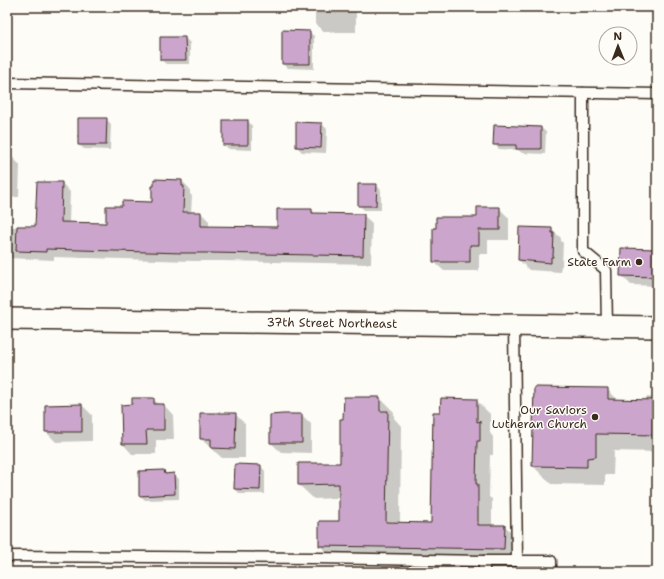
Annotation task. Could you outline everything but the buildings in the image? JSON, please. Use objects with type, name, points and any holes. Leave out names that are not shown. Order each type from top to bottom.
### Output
[{"type":"street","name":"37th Street Northeast","points":[[7,319],[657,327]]},
{"type":"lane","points":[[7,83],[657,94]]},
{"type":"lane","points":[[583,93],[583,251],[606,270],[607,327]]},
{"type":"lane","points":[[514,325],[517,561]]},
{"type":"lane","points":[[7,556],[316,558],[484,561],[551,560],[551,572]]},
{"type":"lane","points":[[484,561],[484,572]]},
{"type":"place","name":"State Farm","points":[[639,262]]},
{"type":"place","name":"Our Saviors Lutheran Church","points":[[595,417]]}]
